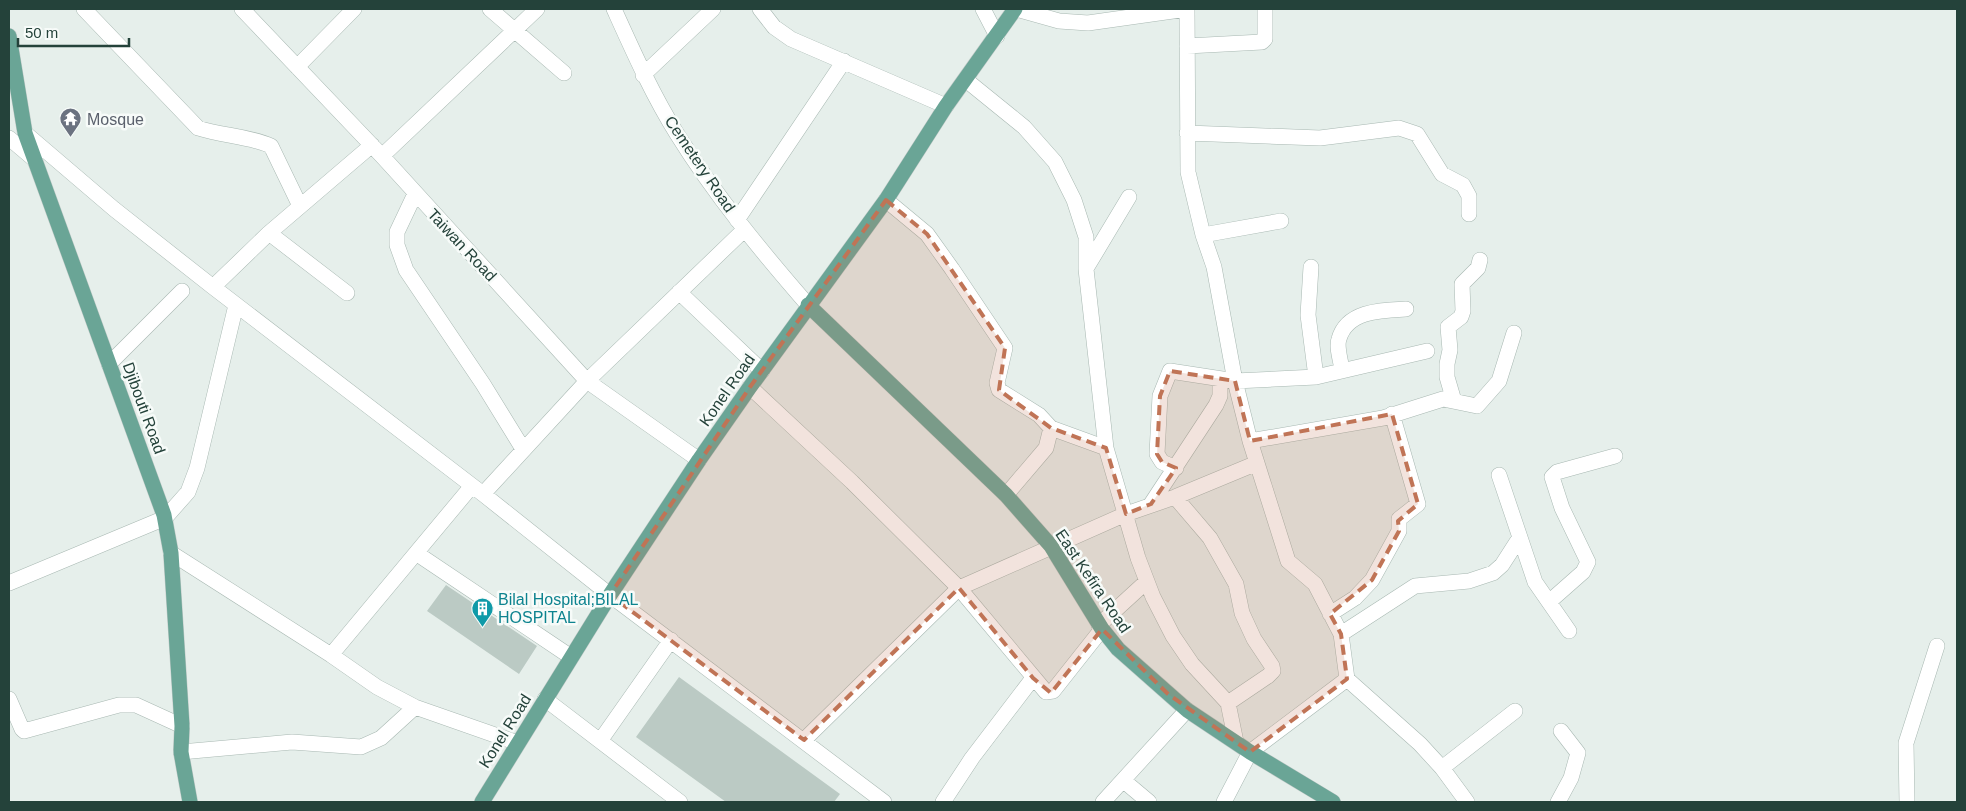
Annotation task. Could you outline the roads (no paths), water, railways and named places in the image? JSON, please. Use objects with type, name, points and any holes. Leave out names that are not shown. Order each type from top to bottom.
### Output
[{"type":"main road","name":"Konel Road","points":[[482,802],[610,595],[699,460],[808,305],[886,200],[946,106],[1015,9]]},
{"type":"main road","name":"Djibouti Road","points":[[9,36],[25,133],[165,518],[171,553],[182,726],[181,752],[190,802]]},
{"type":"main road","name":"East Kefira Road","points":[[808,305],[1006,495],[1051,546],[1100,627],[1118,649],[1187,710],[1329,801]]},
{"type":"street","points":[[84,9],[198,128],[218,135],[262,142],[270,146],[300,206]]},
{"type":"street","name":"Taiwan Road","points":[[242,9],[377,150],[587,381],[699,460]]},
{"type":"street","points":[[297,67],[354,9]]},
{"type":"street","points":[[490,9],[564,73]]},
{"type":"street","points":[[213,287],[300,206],[377,150],[537,9]]},
{"type":"street","name":"Cemetery Road","points":[[614,9],[644,75],[677,134],[740,225],[808,305]]},
{"type":"street","points":[[644,75],[713,9]]},
{"type":"street","points":[[760,9],[774,27],[791,39],[946,106]]},
{"type":"street","points":[[983,9],[997,36]]},
{"type":"street","points":[[1015,9],[1059,20],[1088,23],[1187,9],[1188,172],[1203,235],[1214,267],[1228,380],[1250,441],[1288,561],[1315,584],[1341,634],[1347,679],[1420,744],[1442,768],[1467,802]]},
{"type":"street","points":[[1187,46],[1262,42],[1265,39],[1265,9]]},
{"type":"street","points":[[330,654],[416,553],[477,491],[522,449],[587,381],[679,292],[740,225],[844,61]]},
{"type":"street","points":[[966,80],[1024,127],[1055,162],[1074,200],[1086,236],[1086,268],[1106,448],[1146,582],[1173,636],[1192,664],[1228,703],[1236,742]]},
{"type":"street","points":[[1187,133],[1320,138],[1399,128],[1410,130],[1421,140],[1442,174],[1464,185],[1467,190],[1468,214]]},
{"type":"street","points":[[25,133],[114,209],[213,287],[610,595],[804,740],[874,799]]},
{"type":"street","points":[[9,138],[36,160]]},
{"type":"street","points":[[416,194],[397,232],[397,246],[406,270],[483,384],[522,449]]},
{"type":"street","points":[[1086,268],[1129,197]]},
{"type":"street","points":[[886,200],[927,234],[1005,348],[997,383],[999,390],[1039,415],[1051,428],[1106,448]]},
{"type":"street","points":[[1203,235],[1281,221]]},
{"type":"street","points":[[269,233],[347,293]]},
{"type":"street","points":[[1454,401],[1447,377],[1446,364],[1450,350],[1448,327],[1460,317],[1463,311],[1462,284],[1478,268],[1480,260]]},
{"type":"street","points":[[1311,267],[1308,315],[1316,376]]},
{"type":"street","points":[[109,364],[182,291]]},
{"type":"street","points":[[679,292],[762,371]]},
{"type":"street","points":[[9,583],[165,518],[188,492],[197,468],[236,305]]},
{"type":"street","points":[[1342,370],[1338,340],[1344,329],[1358,317],[1372,311],[1406,309]]},
{"type":"street","points":[[1250,441],[1392,414],[1443,399],[1472,407],[1477,406],[1499,381],[1514,333]]},
{"type":"street","points":[[1176,468],[1162,462],[1157,454],[1160,396],[1167,374],[1173,370],[1228,380],[1316,376],[1427,351]]},
{"type":"street","points":[[1151,504],[1216,405],[1228,380]]},
{"type":"street","points":[[750,386],[852,482],[959,588],[1043,690],[1051,693],[1100,627],[1146,582]]},
{"type":"street","points":[[1330,614],[1354,598],[1372,580],[1400,531],[1399,519],[1418,504],[1392,414]]},
{"type":"street","points":[[1006,495],[1046,448],[1051,428]]},
{"type":"street","points":[[1549,602],[1584,572],[1588,562],[1562,508],[1552,477],[1558,472],[1615,456]]},
{"type":"street","points":[[804,740],[959,588],[1126,514],[1151,504],[1175,498],[1257,463]]},
{"type":"street","points":[[1499,475],[1535,582],[1569,631]]},
{"type":"street","points":[[1175,498],[1210,538],[1236,584],[1242,613],[1254,639],[1272,666],[1273,671],[1268,676],[1228,703]]},
{"type":"street","points":[[1341,634],[1415,586],[1469,581],[1493,573],[1502,565],[1520,537]]},
{"type":"street","points":[[171,553],[330,654],[377,688],[415,706],[518,743]]},
{"type":"street","points":[[416,553],[571,657]]},
{"type":"street","points":[[600,742],[671,640]]},
{"type":"street","points":[[1907,802],[1906,742],[1937,646]]},
{"type":"street","points":[[943,802],[972,758],[1033,678]]},
{"type":"street","points":[[1224,802],[1250,752],[1347,679]]},
{"type":"street","points":[[9,699],[24,730],[119,705],[136,705],[182,726]]},
{"type":"street","points":[[545,699],[672,800]]},
{"type":"street","points":[[181,752],[292,742],[361,747],[381,738],[415,706]]},
{"type":"street","points":[[1102,802],[1187,710]]},
{"type":"street","points":[[1442,768],[1515,711]]},
{"type":"street","points":[[1558,802],[1571,778],[1578,753],[1561,731]]},
{"type":"street","points":[[1124,780],[1149,802]]},
{"type":"place","name":"Mosque","points":[[71,138]]},
{"type":"place","name":"Bilal Hospital;BILAL HOSPITAL","points":[[482,627]]}]
